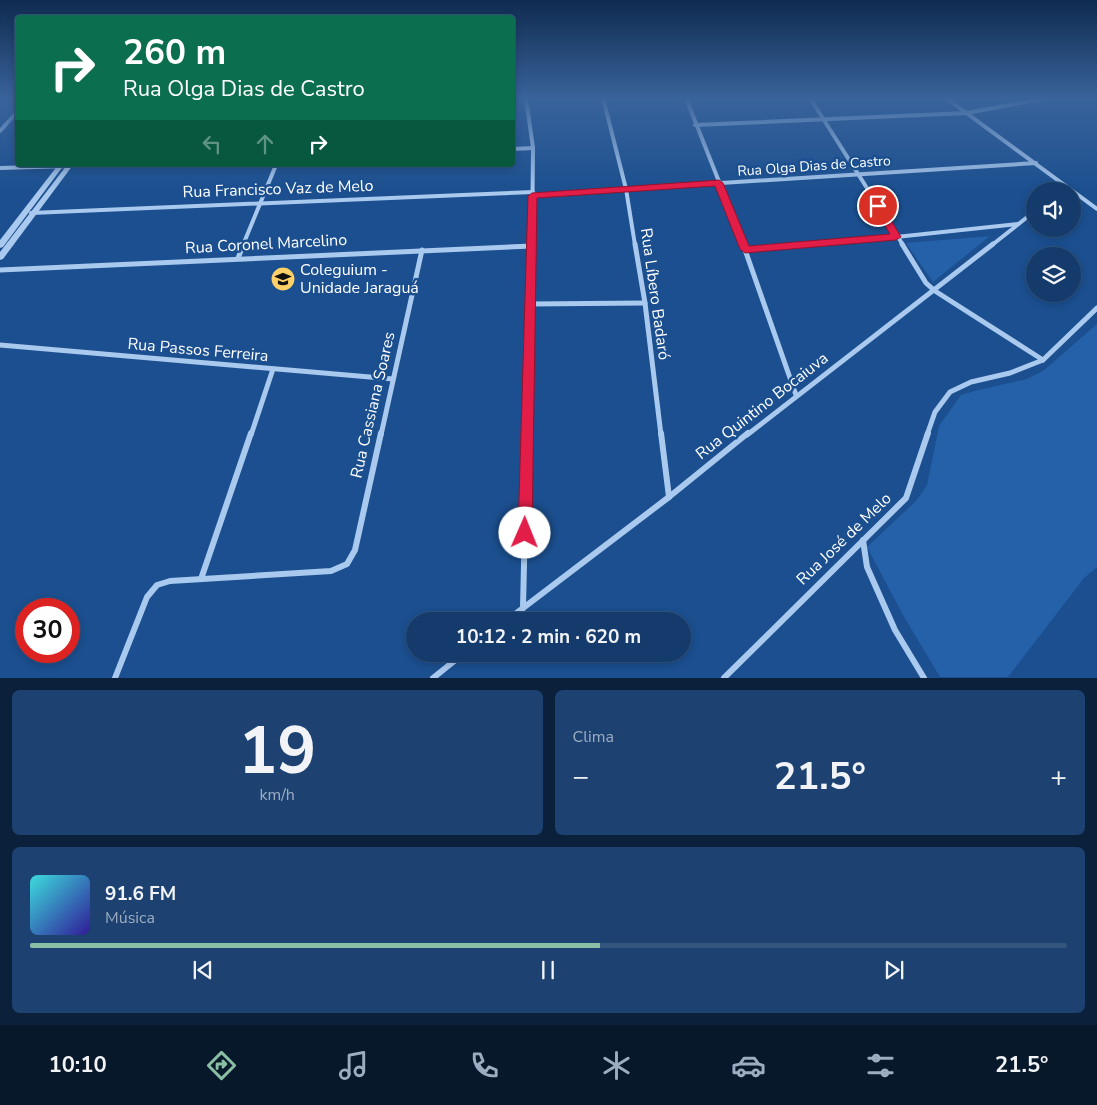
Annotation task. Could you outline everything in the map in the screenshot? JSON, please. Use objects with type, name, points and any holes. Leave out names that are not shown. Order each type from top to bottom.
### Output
[{"type":"street","points":[[523,608],[532,246],[533,148],[530,130]]},
{"type":"street","name":"Rua Líbero Badaró","points":[[611,130],[626,189],[645,303],[669,497]]},
{"type":"street","points":[[698,130],[745,249],[796,395]]},
{"type":"street","points":[[831,130],[926,283],[935,291],[1043,360]]},
{"type":"street","points":[[989,130],[1060,182]]},
{"type":"street","points":[[515,149],[533,148]]},
{"type":"street","name":"Rua Olga Dias de Castro","points":[[532,194],[1036,163]]},
{"type":"street","points":[[0,168],[32,167]]},
{"type":"street","points":[[0,257],[64,167]]},
{"type":"street","points":[[0,245],[24,213],[64,167]]},
{"type":"street","points":[[238,258],[275,167]]},
{"type":"street","name":"Rua Francisco Vaz de Melo","points":[[24,213],[260,202],[532,194]]},
{"type":"street","points":[[1081,197],[1097,209]]},
{"type":"street","name":"Rua Quintino Bocaiuva","points":[[518,612],[669,497],[796,395],[935,291],[1026,218]]},
{"type":"street","points":[[745,249],[896,237],[1020,224]]},
{"type":"street","name":"Rua Coronel Marcelino","points":[[0,270],[532,246]]},
{"type":"street","name":"Rua Cassiana Soares","points":[[200,579],[331,571],[347,564],[355,550],[422,250]]},
{"type":"street","points":[[530,304],[645,303]]},
{"type":"street","name":"Rua José de Melo","points":[[724,678],[906,498],[935,412],[950,392],[971,382],[1010,373],[1043,360],[1097,308]]},
{"type":"street","name":"Rua Passos Ferreira","points":[[0,345],[393,379]]},
{"type":"street","points":[[115,678],[147,597],[157,585],[170,581],[200,579],[273,369]]},
{"type":"street","points":[[863,540],[867,567],[874,585],[894,630],[924,678]]},
{"type":"street","points":[[433,678],[454,662]]},
{"type":"shaded area","points":[[990,236],[933,282],[906,243]]},
{"type":"shaded area","points":[[1097,324],[1097,567],[1084,578],[1008,677],[940,677],[903,615],[867,547],[916,501],[927,485],[939,426],[961,395],[1027,379],[1043,371]]},
{"type":"place","name":"Coleguium - Unidade Jaraguá","points":[[283,279]]},
{"type":"route","points":[[525,533],[532,196],[719,183],[745,249],[896,237],[878,206]]}]
